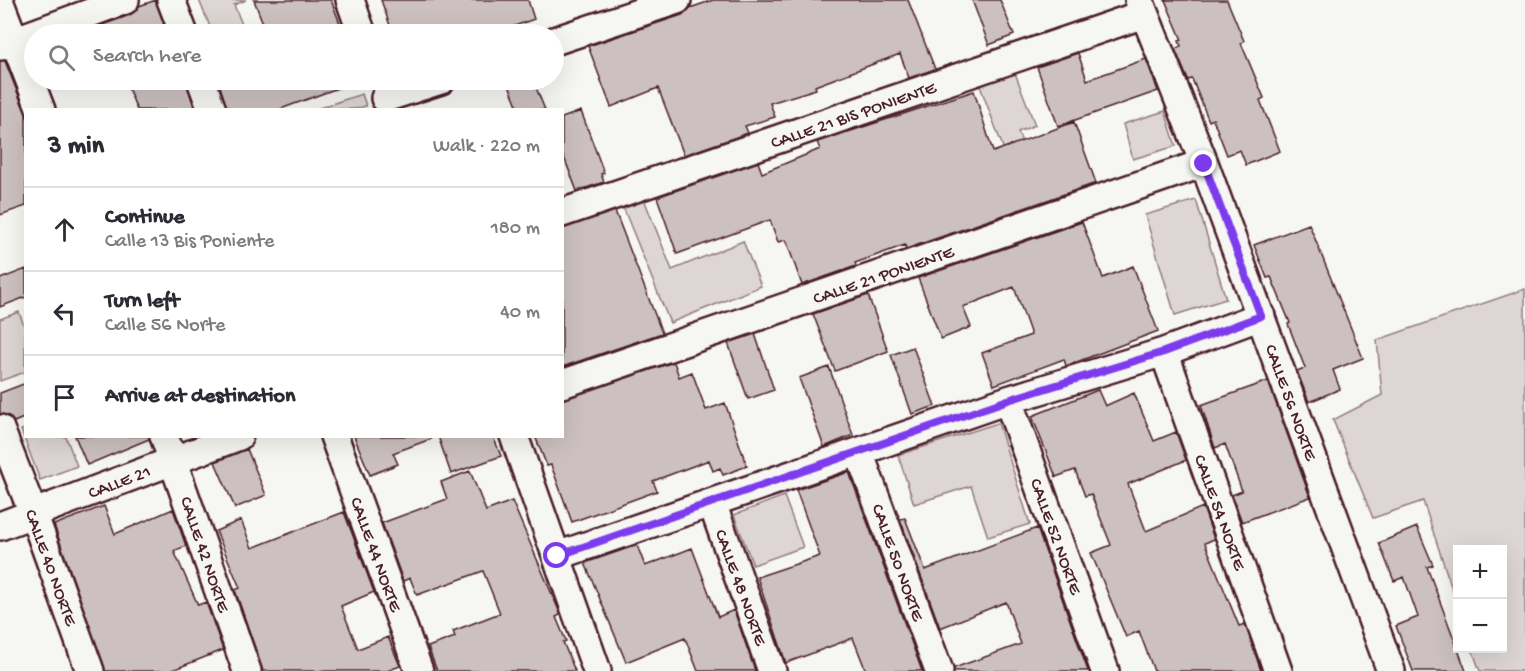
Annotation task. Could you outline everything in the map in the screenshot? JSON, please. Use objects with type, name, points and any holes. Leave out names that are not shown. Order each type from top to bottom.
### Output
[{"type":"street","points":[[61,24],[125,0]]},
{"type":"street","points":[[171,0],[180,24]]},
{"type":"street","points":[[350,0],[358,24]]},
{"type":"street","points":[[564,39],[677,0]]},
{"type":"street","points":[[0,3],[7,44],[24,77]]},
{"type":"street","name":"CALLE 56 NORTE","points":[[1142,7],[1204,164],[1391,671]]},
{"type":"street","name":"CALLE 21 BIS PONIENTE","points":[[564,212],[1142,7]]},
{"type":"street","points":[[7,44],[24,38]]},
{"type":"street","points":[[31,90],[40,108]]},
{"type":"street","points":[[205,90],[211,108]]},
{"type":"street","points":[[384,96],[405,90]]},
{"type":"street","name":"CALLE 21 PONIENTE","points":[[564,383],[1204,164]]},
{"type":"street","points":[[557,556],[1008,400],[1164,352],[1261,316]]},
{"type":"street","name":"CALLE 54 NORTE","points":[[1164,352],[1278,671]]},
{"type":"street","name":"CALLE 52 NORTE","points":[[1008,400],[1105,671]]},
{"type":"street","name":"CALLE 40 NORTE","points":[[0,429],[90,671]]},
{"type":"street","name":"CALLE 21","points":[[0,526],[33,513],[169,448],[227,438]]},
{"type":"street","name":"CALLE 44 NORTE","points":[[335,438],[419,671]]},
{"type":"street","points":[[515,438],[597,671]]},
{"type":"street","name":"CALLE 42 NORTE","points":[[169,448],[247,671]]},
{"type":"street","name":"CALLE 50 NORTE","points":[[859,452],[939,671]]},
{"type":"street","name":"CALLE 48 NORTE","points":[[712,503],[772,671]]},
{"type":"shaded area","points":[[199,0],[246,0],[234,5],[242,24],[209,24]]},
{"type":"shaded area","points":[[1015,73],[1035,125],[1018,132],[1041,191],[1022,198],[980,86]]},
{"type":"shaded area","points":[[362,94],[366,106],[359,108],[319,108]]},
{"type":"shaded area","points":[[1165,111],[1176,146],[1133,159],[1123,124]]},
{"type":"shaded area","points":[[644,199],[672,270],[743,241],[761,286],[670,323],[623,207]]},
{"type":"shaded area","points":[[1196,200],[1226,299],[1175,315],[1145,215]]},
{"type":"shaded area","points":[[1525,289],[1525,671],[1480,671],[1473,653],[1507,653],[1507,545],[1453,545],[1453,592],[1423,501],[1373,518],[1333,420],[1382,395],[1377,340]]},
{"type":"shaded area","points":[[19,312],[24,326],[24,372],[0,381],[0,319]]},
{"type":"shaded area","points":[[998,423],[1030,524],[988,537],[971,486],[914,504],[898,455]]},
{"type":"shaded area","points":[[24,438],[66,438],[77,466],[40,480]]},
{"type":"shaded area","points":[[784,496],[803,547],[753,565],[734,515]]},
{"type":"building","points":[[156,0],[164,24],[105,24],[130,15],[139,6]]},
{"type":"building","points":[[254,0],[331,0],[340,24],[263,24]]},
{"type":"building","points":[[381,0],[528,0],[534,19],[520,24],[389,24]]},
{"type":"building","points":[[713,0],[908,0],[935,69],[909,78],[900,54],[815,86],[816,89],[770,103],[775,117],[745,126],[748,133],[684,155],[658,88],[611,107],[588,46],[682,15],[690,8]]},
{"type":"building","points":[[972,0],[1000,0],[1014,35],[989,45]]},
{"type":"building","points":[[1165,0],[1227,0],[1244,41],[1241,43],[1264,98],[1260,100],[1280,151],[1246,165],[1240,150],[1227,155],[1213,119],[1209,121],[1192,79],[1188,80],[1175,49],[1181,46],[1179,41],[1182,40]]},
{"type":"building","points":[[1078,53],[1087,80],[1146,59],[1158,91],[1058,126],[1037,67]]},
{"type":"building","points":[[0,61],[5,61],[24,109],[24,207],[0,215]]},
{"type":"building","points":[[129,90],[189,90],[194,108],[136,108]]},
{"type":"building","points":[[221,90],[332,90],[283,108],[226,108]]},
{"type":"building","points":[[511,90],[537,90],[544,108],[518,108]]},
{"type":"building","points":[[974,91],[993,152],[1074,122],[1096,183],[906,249],[905,245],[855,263],[856,266],[802,285],[786,240],[778,242],[770,220],[677,254],[657,197],[758,162],[762,173],[820,149],[817,142]]},
{"type":"building","points":[[581,111],[604,173],[601,174],[604,182],[577,191],[564,157],[564,117]]},
{"type":"building","points":[[615,211],[662,333],[564,366],[564,227]]},
{"type":"building","points":[[1082,222],[1103,278],[1133,266],[1158,331],[1066,366],[1064,359],[994,385],[982,353],[1031,335],[1014,287],[963,307],[971,327],[941,339],[918,278]]},
{"type":"building","points":[[1309,224],[1363,358],[1333,370],[1340,389],[1309,402],[1297,371],[1305,368],[1288,324],[1290,323],[1271,277],[1267,278],[1254,245]]},
{"type":"building","points":[[24,270],[24,298],[0,307],[0,279]]},
{"type":"building","points":[[868,295],[888,351],[835,371],[813,314]]},
{"type":"building","points":[[755,334],[774,390],[748,399],[728,343]]},
{"type":"building","points":[[913,347],[935,406],[912,414],[891,355]]},
{"type":"building","points":[[674,362],[679,377],[692,372],[706,410],[725,403],[747,466],[723,475],[720,468],[713,471],[709,460],[653,481],[657,491],[572,522],[551,465],[547,466],[536,438],[564,438],[564,398]]},
{"type":"building","points":[[829,367],[853,435],[824,447],[799,378]]},
{"type":"building","points":[[1268,381],[1310,497],[1242,522],[1232,495],[1242,491],[1225,444],[1215,448],[1201,405]]},
{"type":"building","points":[[24,384],[24,418],[14,422],[9,416],[0,414],[0,393]]},
{"type":"building","points":[[1098,390],[1105,406],[1134,393],[1154,441],[1176,432],[1186,460],[1128,484],[1146,531],[1203,507],[1214,539],[1205,543],[1239,626],[1245,624],[1261,671],[1154,671],[1139,631],[1126,637],[1091,553],[1111,545],[1091,494],[1085,496],[1075,470],[1056,477],[1032,416]]},
{"type":"building","points":[[76,438],[149,438],[149,439],[87,465]]},
{"type":"building","points":[[355,438],[431,438],[393,453],[398,464],[370,475]]},
{"type":"building","points":[[439,438],[494,438],[501,456],[451,474]]},
{"type":"building","points":[[247,449],[266,495],[235,508],[215,462]]},
{"type":"building","points":[[470,471],[486,511],[512,501],[560,613],[556,617],[575,671],[437,671],[428,647],[455,637],[453,631],[500,613],[483,571],[417,595],[410,578],[403,581],[382,523],[447,499],[441,482]]},
{"type":"building","points":[[849,472],[922,671],[866,671],[853,638],[786,663],[757,577],[820,556],[796,490]]},
{"type":"building","points":[[104,506],[115,534],[173,509],[186,546],[174,551],[198,605],[206,602],[223,650],[170,671],[105,671],[54,525]]},
{"type":"building","points":[[344,512],[374,592],[341,606],[358,649],[388,637],[400,666],[387,671],[263,671],[235,590],[240,588],[216,531],[241,520],[252,548]]},
{"type":"building","points":[[905,518],[925,570],[1037,528],[1088,671],[954,671],[954,668],[1021,644],[1006,602],[940,628],[900,519]]},
{"type":"building","points":[[1417,527],[1433,565],[1427,567],[1453,636],[1453,653],[1459,653],[1466,671],[1413,671],[1396,626],[1418,617],[1404,577],[1394,581],[1379,543]]},
{"type":"building","points":[[637,545],[645,566],[692,548],[718,617],[734,610],[755,671],[698,671],[685,638],[626,662],[585,563]]},
{"type":"route","points":[[557,556],[1008,400],[1164,352],[1261,316],[1204,164]]}]
